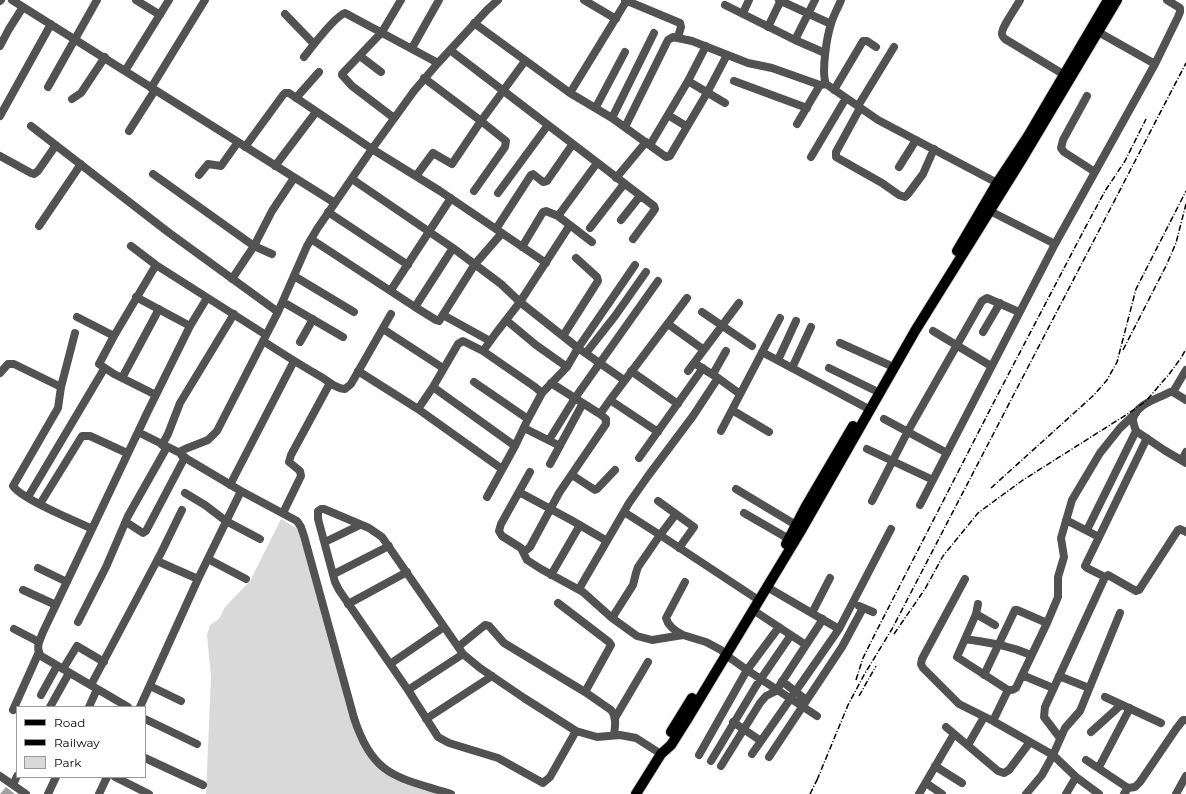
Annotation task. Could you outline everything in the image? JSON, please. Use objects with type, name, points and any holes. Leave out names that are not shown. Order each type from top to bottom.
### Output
[{"type":"main road","points":[[1095,30],[1108,0]]},
{"type":"main road","points":[[724,653],[754,597],[889,365],[1001,185],[1028,136],[1095,30],[1117,0]]},
{"type":"main road","points":[[636,794],[661,754],[664,742],[753,610],[799,534],[915,331],[990,211],[1001,185]]},
{"type":"street","points":[[12,0],[335,203]]},
{"type":"street","points":[[48,87],[74,38],[97,0]]},
{"type":"street","points":[[136,0],[160,15]]},
{"type":"street","points":[[125,71],[169,0]]},
{"type":"street","points":[[129,131],[205,0]]},
{"type":"street","points":[[394,118],[352,86],[342,76],[344,71],[382,32],[401,0]]},
{"type":"street","points":[[412,48],[439,0]]},
{"type":"street","points":[[126,522],[143,533],[146,531],[182,455],[182,451],[208,440],[217,431],[278,312],[311,239],[328,212],[424,78],[474,23],[498,0]]},
{"type":"street","points":[[584,0],[616,19]]},
{"type":"street","points":[[570,93],[616,19],[626,0],[680,23],[681,25],[678,37]]},
{"type":"street","points":[[743,13],[749,0]]},
{"type":"street","points":[[768,27],[780,0],[831,24]]},
{"type":"street","points":[[795,40],[815,0]]},
{"type":"street","points":[[797,124],[823,84],[825,53],[831,24],[841,0]]},
{"type":"street","points":[[1020,0],[1004,27],[1002,36],[1067,76]]},
{"type":"street","points":[[920,505],[1055,244],[1155,64],[1180,12],[1180,8],[1172,1]]},
{"type":"street","points":[[725,5],[795,40],[825,53]]},
{"type":"street","points":[[0,46],[9,28],[23,7]]},
{"type":"street","points":[[304,57],[339,16],[345,13],[438,63]]},
{"type":"street","points":[[284,14],[314,44]]},
{"type":"street","points":[[474,23],[570,93],[612,118],[664,156],[668,157],[707,93],[727,55]]},
{"type":"street","points":[[0,116],[51,24]]},
{"type":"street","points":[[1095,30],[1155,64]]},
{"type":"street","points":[[612,118],[654,33]]},
{"type":"street","points":[[625,127],[669,38],[678,37],[706,46],[748,63],[772,68],[823,84],[878,120],[1001,185]]},
{"type":"street","points":[[834,90],[863,41],[867,41],[876,47]]},
{"type":"street","points":[[616,178],[648,143],[668,115],[706,46]]},
{"type":"street","points":[[894,47],[859,107],[836,152],[836,156],[882,183],[899,195],[905,197],[923,174],[934,150]]},
{"type":"street","points":[[450,50],[572,145],[654,206],[655,209],[633,239]]},
{"type":"street","points":[[596,108],[625,52]]},
{"type":"street","points":[[360,56],[381,72]]},
{"type":"street","points":[[72,99],[81,93],[105,58]]},
{"type":"street","points":[[416,176],[434,153],[452,164],[481,120],[526,62]]},
{"type":"street","points":[[296,98],[319,72]]},
{"type":"street","points":[[424,78],[481,120],[507,143],[474,191]]},
{"type":"street","points":[[688,81],[725,103]]},
{"type":"street","points":[[734,81],[807,108]]},
{"type":"street","points":[[200,175],[208,164],[221,166],[242,145],[285,93],[289,93],[372,149],[452,198],[546,263]]},
{"type":"street","points":[[1087,96],[1063,140],[1062,148],[1064,152],[1095,172]]},
{"type":"street","points":[[811,158],[846,98]]},
{"type":"street","points":[[275,166],[316,112]]},
{"type":"street","points":[[668,115],[686,126]]},
{"type":"street","points":[[498,193],[548,125]]},
{"type":"street","points":[[31,126],[168,232],[278,312]]},
{"type":"street","points":[[898,167],[916,140]]},
{"type":"street","points":[[0,156],[34,174],[38,171],[56,145]]},
{"type":"street","points":[[311,239],[439,321],[475,264],[499,231],[531,175],[533,174],[543,182],[547,181],[572,145]]},
{"type":"street","points":[[558,216],[597,163]]},
{"type":"street","points":[[40,226],[81,164]]},
{"type":"street","points":[[153,174],[254,246],[272,254]]},
{"type":"street","points":[[232,279],[254,246],[272,211],[294,178]]},
{"type":"street","points":[[352,179],[475,264],[578,348],[624,380]]},
{"type":"street","points":[[590,228],[624,184]]},
{"type":"street","points":[[621,220],[640,196]]},
{"type":"street","points":[[391,290],[452,198]]},
{"type":"street","points":[[522,247],[543,212],[546,211],[558,216],[592,242]]},
{"type":"street","points":[[990,211],[1055,244]]},
{"type":"street","points":[[328,212],[408,265]]},
{"type":"street","points":[[483,351],[520,302],[570,225]]},
{"type":"street","points":[[132,246],[156,265],[234,314],[294,361],[342,389],[345,389],[351,384],[392,314]]},
{"type":"street","points":[[415,307],[453,248]]},
{"type":"street","points":[[563,336],[598,281],[597,277],[576,258]]},
{"type":"street","points":[[156,265],[136,297],[99,364],[104,369],[156,395]]},
{"type":"street","points":[[487,497],[516,446],[528,419],[542,394],[567,367],[578,348],[635,265]]},
{"type":"street","points":[[586,354],[646,272]]},
{"type":"street","points":[[294,276],[354,312]]},
{"type":"street","points":[[549,440],[575,398],[658,281]]},
{"type":"street","points":[[136,297],[190,326]]},
{"type":"street","points":[[13,710],[39,652],[39,642],[127,453],[190,326],[208,298]]},
{"type":"street","points":[[600,414],[687,298]]},
{"type":"street","points":[[872,501],[908,431],[982,301],[987,298],[1019,312]]},
{"type":"street","points":[[282,302],[344,337]]},
{"type":"street","points":[[984,332],[1000,303]]},
{"type":"street","points":[[688,371],[739,304]]},
{"type":"street","points":[[122,378],[159,309]]},
{"type":"street","points":[[702,312],[752,346]]},
{"type":"street","points":[[78,622],[106,567],[126,522],[165,446],[180,403],[234,314]]},
{"type":"street","points":[[443,315],[490,341]]},
{"type":"street","points":[[77,317],[114,336]]},
{"type":"street","points":[[721,431],[780,318]]},
{"type":"street","points":[[300,342],[313,319]]},
{"type":"street","points":[[506,320],[536,345],[567,367]]},
{"type":"street","points":[[778,360],[796,321]]},
{"type":"street","points":[[668,324],[704,350]]},
{"type":"street","points":[[792,368],[811,327]]},
{"type":"street","points":[[383,329],[443,368]]},
{"type":"street","points":[[933,331],[992,366]]},
{"type":"street","points":[[74,333],[61,387],[60,403],[56,414],[13,485],[15,489],[40,504],[92,529]]},
{"type":"street","points":[[418,409],[433,387],[458,344],[461,342],[483,351],[535,387],[542,394]]},
{"type":"street","points":[[840,343],[889,365]]},
{"type":"street","points":[[579,590],[624,512],[648,476],[693,416],[715,376],[726,351]]},
{"type":"street","points":[[762,352],[865,407]]},
{"type":"street","points":[[230,485],[294,361]]},
{"type":"street","points":[[694,363],[740,394]]},
{"type":"street","points":[[0,373],[8,364],[14,364],[61,387]]},
{"type":"street","points":[[639,458],[703,368]]},
{"type":"street","points":[[829,368],[874,390]]},
{"type":"street","points":[[28,497],[104,369]]},
{"type":"street","points":[[978,604],[976,614],[957,657],[1008,690],[1012,690],[1016,688],[1058,597],[1058,580],[1064,557],[1062,538],[1072,500],[1100,453],[1120,428],[1147,403],[1173,392],[1186,370]]},
{"type":"street","points":[[358,371],[418,409],[502,469]]},
{"type":"street","points":[[631,371],[678,404]]},
{"type":"street","points":[[474,382],[528,419]]},
{"type":"street","points":[[283,513],[301,476],[300,471],[289,462],[291,455],[330,383]]},
{"type":"street","points":[[524,552],[530,547],[559,493],[607,422],[606,419],[600,414],[551,383]]},
{"type":"street","points":[[433,387],[516,446]]},
{"type":"street","points":[[1173,392],[1186,400]]},
{"type":"street","points":[[610,400],[658,432]]},
{"type":"street","points":[[550,464],[583,403]]},
{"type":"street","points":[[732,410],[769,432]]},
{"type":"street","points":[[1087,530],[1136,431],[1133,420],[1136,413]]},
{"type":"street","points":[[884,419],[947,453]]},
{"type":"street","points":[[524,428],[560,446]]},
{"type":"street","points":[[1136,431],[1184,462],[1186,452]]},
{"type":"street","points":[[138,432],[182,455],[230,485],[297,522],[301,527],[354,718],[364,746],[383,768],[393,774],[418,785],[451,794]]},
{"type":"street","points":[[40,504],[82,436],[90,436],[127,453]]},
{"type":"street","points":[[1147,438],[1086,566],[1087,568],[1105,577],[1108,575],[1136,591],[1139,590],[1178,530],[1180,529],[1186,532]]},
{"type":"street","points":[[867,449],[933,480]]},
{"type":"street","points":[[572,475],[594,490],[597,489],[615,470]]},
{"type":"street","points":[[530,472],[501,524],[499,531],[502,536],[521,548],[527,560],[579,590],[612,618],[637,636],[656,640],[683,635]]},
{"type":"street","points":[[736,489],[796,525]]},
{"type":"street","points":[[138,706],[150,686],[198,579],[241,491]]},
{"type":"street","points":[[519,492],[607,541]]},
{"type":"street","points":[[185,493],[205,505],[226,521],[260,539]]},
{"type":"street","points":[[658,501],[694,527],[679,548]]},
{"type":"street","points":[[576,731],[550,778],[543,783],[498,758],[443,741],[434,732],[408,690],[339,590],[335,582],[317,515],[321,509],[378,533],[389,546],[463,654],[492,676],[576,731],[597,737],[626,735],[636,738],[661,754]]},
{"type":"street","points":[[89,706],[94,687],[104,662],[182,510]]},
{"type":"street","points":[[624,512],[660,534],[754,597]]},
{"type":"street","points":[[744,513],[789,539]]},
{"type":"street","points":[[612,618],[633,585],[638,567],[660,534],[676,514]]},
{"type":"street","points":[[1066,520],[1099,537]]},
{"type":"street","points":[[325,542],[360,525]]},
{"type":"street","points":[[551,575],[580,525]]},
{"type":"street","points":[[752,754],[839,629],[891,529]]},
{"type":"street","points":[[334,574],[389,546]]},
{"type":"street","points":[[208,559],[246,579]]},
{"type":"street","points":[[157,561],[198,579]]},
{"type":"street","points":[[38,568],[67,582]]},
{"type":"street","points":[[348,604],[407,572]]},
{"type":"street","points":[[1060,738],[1045,719],[1045,707],[1105,577]]},
{"type":"street","points":[[812,613],[830,578]]},
{"type":"street","points":[[965,579],[920,664],[959,704],[993,721],[1053,755],[1076,777],[1100,794]]},
{"type":"street","points":[[685,582],[666,618],[674,630],[683,635],[706,642],[791,699],[804,703]]},
{"type":"street","points":[[766,587],[839,629]]},
{"type":"street","points":[[23,590],[56,605]]},
{"type":"street","points":[[558,603],[611,645],[585,692]]},
{"type":"street","points":[[853,603],[873,612]]},
{"type":"street","points":[[769,757],[842,647],[863,608]]},
{"type":"street","points":[[753,610],[806,645]]},
{"type":"street","points":[[984,675],[1016,610],[1047,623]]},
{"type":"street","points":[[1026,794],[1042,775],[1065,728],[1080,711],[1120,613]]},
{"type":"street","points":[[976,614],[995,625]]},
{"type":"street","points":[[721,766],[764,698],[777,690],[823,620]]},
{"type":"street","points":[[458,647],[487,625],[504,643],[585,692],[611,710],[615,718],[614,735]]},
{"type":"street","points":[[390,664],[444,627]]},
{"type":"street","points":[[699,755],[747,670],[779,627]]},
{"type":"street","points":[[14,629],[39,642]]},
{"type":"street","points":[[711,761],[760,679],[791,635]]},
{"type":"street","points":[[965,639],[1012,647],[1031,655]]},
{"type":"street","points":[[41,695],[63,669],[77,646],[104,662]]},
{"type":"street","points":[[39,652],[41,656],[126,706]]},
{"type":"street","points":[[408,690],[463,654]]},
{"type":"street","points":[[615,718],[648,662]]},
{"type":"street","points":[[50,706],[63,669]]},
{"type":"street","points":[[1022,675],[1053,688]]},
{"type":"street","points":[[426,720],[492,676]]},
{"type":"street","points":[[1059,676],[1090,688]]},
{"type":"street","points":[[782,681],[796,691],[804,703],[817,716]]},
{"type":"street","points":[[150,686],[181,701]]},
{"type":"street","points":[[993,721],[1008,690]]},
{"type":"street","points":[[1105,696],[1161,723]]},
{"type":"street","points":[[1091,732],[1121,705]]},
{"type":"street","points":[[1099,768],[1130,708]]},
{"type":"street","points":[[968,745],[984,717]]},
{"type":"street","points":[[146,719],[197,744]]},
{"type":"street","points":[[1086,760],[1099,768],[1126,791],[1135,787],[1140,782],[1176,729],[1184,720],[1186,720]]},
{"type":"street","points":[[733,722],[761,741]]},
{"type":"street","points":[[946,727],[998,771],[1004,773],[1009,770],[1030,742]]},
{"type":"street","points":[[919,794],[954,734]]},
{"type":"street","points":[[146,758],[203,785]]},
{"type":"street","points":[[935,766],[962,783]]},
{"type":"street","points":[[0,776],[26,794]]},
{"type":"street","points":[[1176,794],[1186,776]]},
{"type":"street","points":[[1066,794],[1076,777]]},
{"type":"street","points":[[13,785],[16,778]]},
{"type":"street","points":[[48,794],[56,778]]},
{"type":"street","points":[[99,794],[107,778]]},
{"type":"street","points":[[117,778],[149,794]]},
{"type":"street","points":[[926,783],[942,794]]},
{"type":"green space","points":[[281,519],[298,529],[356,736],[374,764],[393,779],[439,794],[206,794],[211,677],[207,635],[210,625],[219,619],[225,607],[250,581]]},
{"type":"shaded area","points":[[6,787],[15,794],[0,794]]},
{"type":"railway","points":[[817,780],[848,705],[892,629],[1186,63]]},
{"type":"railway","points":[[856,680],[863,658],[996,398],[1084,230],[1105,191],[1125,161],[1146,119]]},
{"type":"railway","points":[[991,488],[1094,395],[1107,380],[1117,362],[1136,289],[1186,191]]},
{"type":"railway","points":[[1123,350],[1166,266],[1176,243],[1186,204]]},
{"type":"railway","points":[[894,634],[925,589],[943,556],[978,513],[1023,480],[1146,401],[1170,373],[1186,349]]},
{"type":"railway","points":[[859,696],[876,666]]},
{"type":"railway","points":[[810,794],[819,776]]}]
